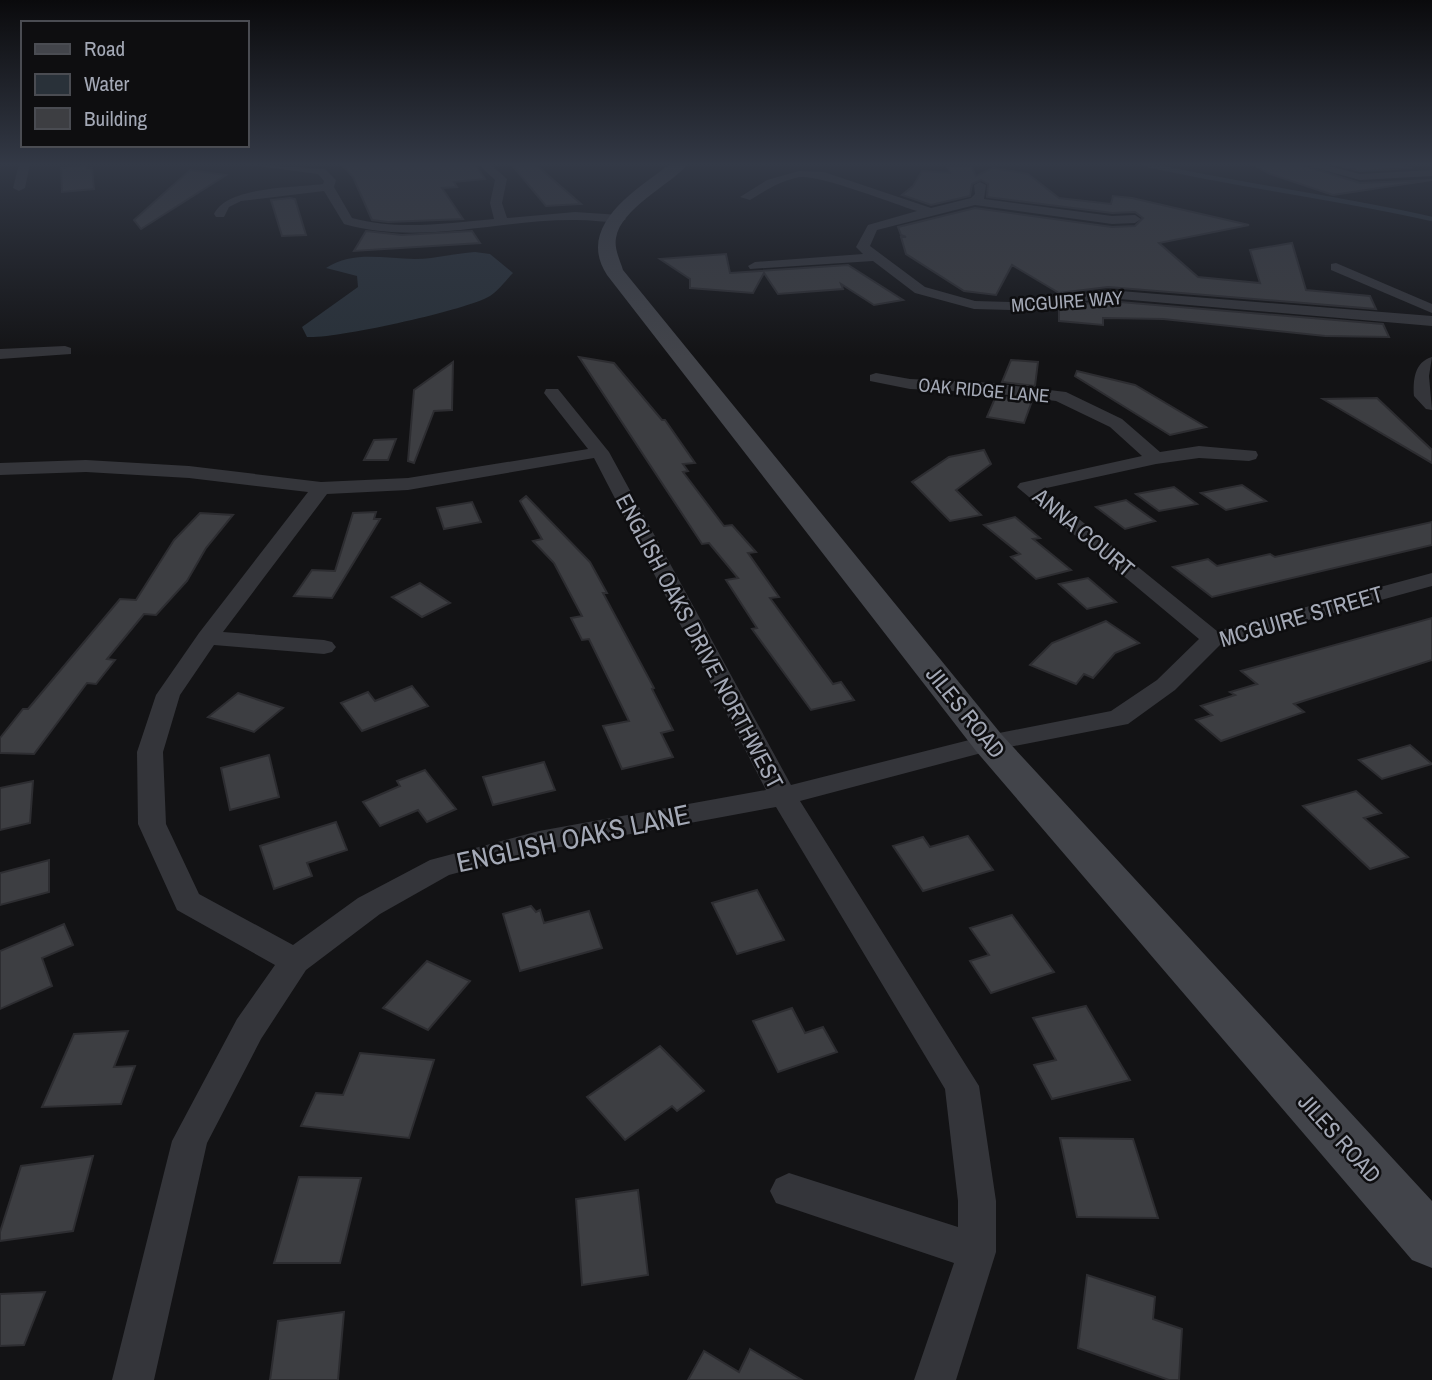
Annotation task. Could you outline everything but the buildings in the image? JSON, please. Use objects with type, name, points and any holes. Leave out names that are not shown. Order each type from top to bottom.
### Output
[{"type":"street","points":[[384,228],[417,228]]},
{"type":"street","name":"JILES ROAD","points":[[610,228],[606,236],[614,271],[989,743],[1432,1241]]},
{"type":"street","points":[[872,228],[863,247],[873,257]]},
{"type":"street","points":[[755,266],[873,257]]},
{"type":"street","name":"MCGUIRE WAY","points":[[873,257],[920,290],[974,306],[1012,306],[1108,294],[1432,321]]},
{"type":"street","points":[[1336,267],[1432,309]]},
{"type":"street","points":[[0,354],[65,351]]},
{"type":"street","points":[[1432,362],[1420,376],[1422,396],[1432,405]]},
{"type":"street","name":"OAK RIDGE LANE","points":[[876,378],[910,384],[992,388],[1060,396],[1116,424],[1156,458]]},
{"type":"street","name":"ENGLISH OAKS DRIVE NORTHWEST","points":[[552,393],[600,452],[783,796],[962,1086],[977,1201],[976,1252],[935,1380]]},
{"type":"street","points":[[0,469],[86,466],[189,472],[321,488],[408,484],[600,452]]},
{"type":"street","name":"ANNA COURT","points":[[1213,639],[1027,487],[1156,458],[1199,452],[1249,455]]},
{"type":"street","points":[[295,961],[188,902],[152,824],[150,752],[169,695],[207,638],[321,488]]},
{"type":"street","name":"MCGUIRE STREET","points":[[989,743],[1119,718],[1166,685],[1213,639],[1432,579]]},
{"type":"street","points":[[207,638],[324,647]]},
{"type":"street","name":"ENGLISH OAKS LANE","points":[[134,1380],[141,1336],[190,1141],[249,1029],[295,961],[369,906],[440,867],[539,841],[783,796],[989,743]]},
{"type":"street","points":[[789,1191],[976,1252]]},
{"type":"water","points":[[475,252],[490,254],[513,273],[493,294],[477,302],[430,316],[345,333],[307,337],[302,327],[358,287],[357,276],[326,268],[338,262],[364,257],[418,259]]}]
